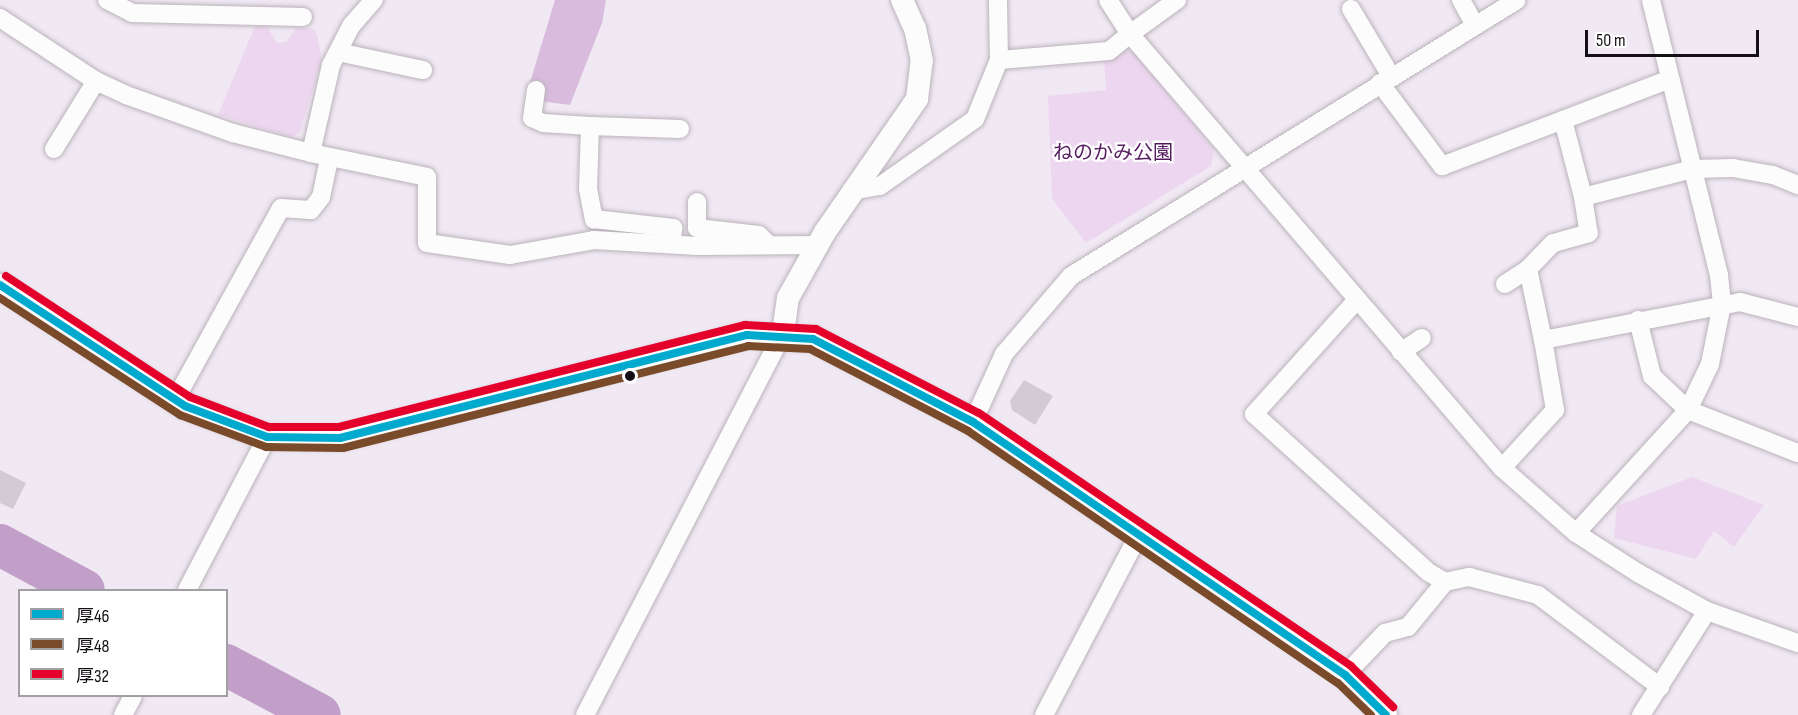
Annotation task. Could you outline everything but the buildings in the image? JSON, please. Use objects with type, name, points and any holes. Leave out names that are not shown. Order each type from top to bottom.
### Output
[{"type":"street","points":[[107,0],[132,13],[303,16]]},
{"type":"street","points":[[311,153],[338,52],[351,26],[374,0]]},
{"type":"street","points":[[585,715],[783,333],[789,298],[851,191],[917,99],[921,61],[915,29],[902,0]]},
{"type":"street","points":[[851,191],[880,186],[975,118],[999,60],[999,0]]},
{"type":"street","points":[[1108,0],[1130,34],[1240,167],[1355,302],[1502,468],[1576,533],[1707,612],[1798,643]]},
{"type":"street","points":[[999,60],[1108,51],[1177,0]]},
{"type":"street","points":[[1461,0],[1475,25]]},
{"type":"street","points":[[973,423],[1004,354],[1071,276],[1240,167],[1517,0]]},
{"type":"street","points":[[1576,533],[1688,410],[1710,364],[1722,304],[1693,169],[1651,0]]},
{"type":"street","points":[[1351,9],[1385,80],[1442,166],[1670,79]]},
{"type":"street","points":[[3,26],[96,81],[233,134],[329,159],[427,177],[427,243],[510,255],[583,240],[770,247],[818,245]]},
{"type":"street","points":[[338,52],[423,70]]},
{"type":"street","points":[[54,149],[96,81]]},
{"type":"street","points":[[536,90],[532,118],[543,123],[590,126],[646,136],[680,129]]},
{"type":"street","points":[[1505,284],[1528,269],[1553,243],[1589,233],[1583,197],[1563,120]]},
{"type":"street","points":[[590,126],[588,189],[594,219],[673,228],[672,244]]},
{"type":"street","points":[[175,400],[282,208],[311,210],[321,197],[329,159]]},
{"type":"street","points":[[1583,197],[1693,169],[1733,168],[1773,175],[1798,185]]},
{"type":"street","points":[[697,202],[697,228],[759,235],[770,247]]},
{"type":"street","points":[[1502,468],[1555,410],[1528,269]]},
{"type":"street","points":[[0,285],[175,400],[230,426],[267,437],[339,438],[684,348],[747,335],[783,333],[813,339],[973,423],[1345,675],[1386,715]]},
{"type":"street","points":[[1355,302],[1254,414],[1428,572],[1445,582]]},
{"type":"street","points":[[1543,340],[1740,302],[1798,317]]},
{"type":"street","points":[[1638,321],[1652,376],[1688,410],[1798,453]]},
{"type":"street","points":[[1401,352],[1422,338]]},
{"type":"street","points":[[188,589],[267,437]]},
{"type":"street","points":[[1044,715],[1139,534]]},
{"type":"street","points":[[1345,675],[1385,633],[1408,627],[1445,582],[1469,577],[1538,595],[1660,687]]},
{"type":"street","points":[[1641,715],[1707,612]]},
{"type":"street","points":[[123,715],[132,697]]},
{"type":"green space","points":[[255,26],[267,27],[277,43],[286,42],[297,27],[313,29],[317,34],[322,60],[300,132],[292,137],[218,115]]},
{"type":"green space","name":"ねのかみ公園","points":[[1121,51],[1133,51],[1214,149],[1211,166],[1086,243],[1052,199],[1048,96],[1106,90],[1104,61]]},
{"type":"green space","points":[[1692,477],[1764,505],[1734,547],[1714,531],[1696,559],[1614,538],[1617,506]]},
{"type":"shaded area","points":[[555,0],[606,0],[602,23],[570,105],[525,99]]},
{"type":"waterway","points":[[0,545],[82,589]]},
{"type":"waterway","points":[[228,666],[320,715]]},
{"type":"transit line","name":"厚32","points":[[6,276],[190,397],[269,427],[339,427],[745,325],[816,329],[979,413],[1351,666],[1393,707]]},
{"type":"transit line","name":"厚46","points":[[0,285],[185,406],[267,437],[340,438],[747,335],[813,339],[973,422],[1345,675],[1386,715]]},
{"type":"transit line","name":"厚48","points":[[0,298],[180,415],[266,447],[343,448],[748,346],[810,349],[968,431],[1338,683],[1371,715]]}]
